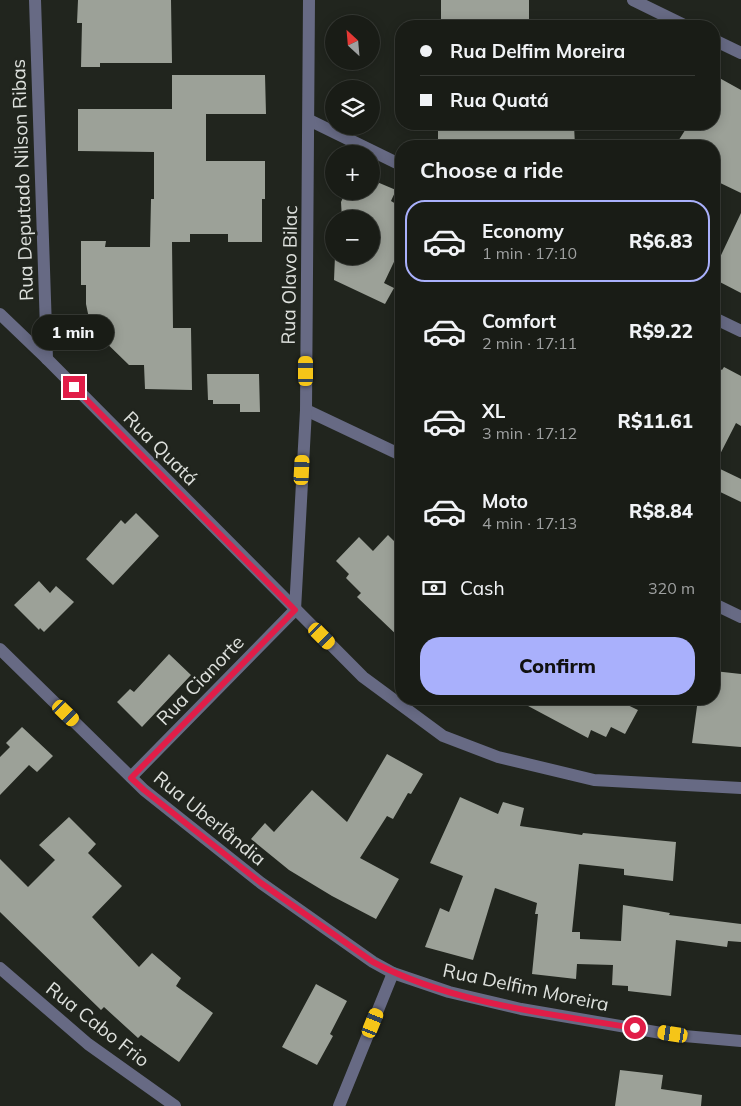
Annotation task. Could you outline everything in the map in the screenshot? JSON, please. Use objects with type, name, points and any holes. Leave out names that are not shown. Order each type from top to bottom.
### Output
[{"type":"street","name":"Rua Deputado Nilson Ribas","points":[[35,0],[47,359]]},
{"type":"street","name":"Rua Olavo Bilac","points":[[295,610],[306,410],[309,0]]},
{"type":"street","points":[[633,0],[674,20]]},
{"type":"street","points":[[720,43],[741,53]]},
{"type":"street","points":[[309,120],[395,162]]},
{"type":"street","name":"Rua Quatá","points":[[0,314],[363,677],[395,701]]},
{"type":"street","points":[[720,321],[741,331]]},
{"type":"street","points":[[306,410],[395,452]]},
{"type":"street","points":[[720,607],[741,617]]},
{"type":"street","name":"Rua Cianorte","points":[[131,778],[295,610]]},
{"type":"street","name":"Rua Uberlândia","points":[[0,649],[144,790],[261,883],[373,962],[393,973]]},
{"type":"street","name":"Rua Quatá","points":[[400,705],[442,736],[498,757],[594,780],[741,788]]},
{"type":"street","name":"Rua Cabo Frio","points":[[0,968],[88,1044],[175,1106]]},
{"type":"street","points":[[339,1106],[393,973]]},
{"type":"street","name":"Rua Delfim Moreira","points":[[393,973],[449,992],[521,1009],[673,1034],[741,1041]]},
{"type":"building","points":[[78,0],[171,0],[172,63],[100,63],[100,67],[81,67],[82,23],[77,23]]},
{"type":"building","points":[[441,0],[529,0],[529,20],[441,20]]},
{"type":"building","points":[[172,75],[265,75],[266,114],[206,114],[206,161],[265,161],[265,199],[262,199],[262,242],[228,242],[228,234],[190,234],[190,242],[172,242],[173,328],[191,328],[192,390],[145,389],[144,365],[129,365],[91,328],[86,304],[86,285],[81,285],[81,241],[106,241],[105,247],[150,247],[151,199],[154,199],[154,152],[78,151],[78,109],[172,109]]},
{"type":"building","points":[[720,78],[741,90],[741,193],[720,183],[720,140],[679,140],[685,130],[720,130]]},
{"type":"building","points":[[438,130],[574,130],[575,140],[438,140]]},
{"type":"building","points":[[380,183],[395,190],[391,201],[395,203],[395,260],[384,283],[394,288],[385,304],[334,280],[335,265],[380,265],[380,210],[341,210],[342,200],[380,200]]},
{"type":"building","points":[[741,213],[741,293],[720,282],[720,257]]},
{"type":"building","points":[[724,367],[741,376],[741,426],[736,423],[720,454],[720,369],[722,370]]},
{"type":"building","points":[[207,374],[259,374],[260,412],[240,412],[240,404],[213,404],[213,400],[208,400]]},
{"type":"building","points":[[720,469],[741,479],[741,502],[720,492]]},
{"type":"building","points":[[136,513],[159,536],[113,585],[86,559],[121,520],[125,524]]},
{"type":"building","points":[[388,535],[395,542],[395,633],[357,597],[361,593],[346,578],[349,574],[336,561],[359,537],[373,551]]},
{"type":"building","points":[[39,581],[50,593],[56,586],[74,602],[44,632],[40,628],[39,630],[14,605]]},
{"type":"building","points":[[169,654],[191,675],[142,727],[117,702],[130,689],[134,692]]},
{"type":"building","points":[[720,672],[741,674],[741,747],[692,743],[697,705],[720,705]]},
{"type":"building","points":[[526,705],[628,705],[638,710],[625,734],[611,727],[606,737],[591,730],[588,738]]},
{"type":"building","points":[[22,727],[53,756],[37,772],[29,765],[0,795],[0,757],[10,747],[6,743]]},
{"type":"building","points":[[387,754],[423,774],[411,794],[408,793],[393,819],[387,816],[360,858],[399,879],[376,919],[332,896],[289,870],[251,839],[265,823],[274,832],[312,790],[347,822]]},
{"type":"building","points":[[460,797],[498,814],[503,802],[524,808],[520,826],[582,835],[583,833],[676,842],[673,881],[624,875],[624,869],[579,864],[572,932],[580,932],[580,939],[621,941],[623,905],[670,913],[669,915],[741,924],[741,942],[728,941],[727,947],[676,940],[671,996],[628,991],[628,986],[612,985],[613,965],[577,964],[576,979],[532,974],[538,914],[535,914],[537,903],[495,888],[473,960],[425,947],[440,908],[449,912],[463,876],[430,863]]},
{"type":"building","points":[[69,817],[96,844],[88,853],[122,886],[92,917],[139,967],[152,953],[181,978],[176,986],[213,1013],[179,1062],[141,1035],[138,1038],[104,1007],[101,1010],[0,912],[0,859],[28,887],[55,860],[39,845]]},
{"type":"building","points":[[316,984],[347,1001],[330,1034],[333,1036],[317,1065],[282,1047]]},
{"type":"building","points":[[620,1070],[663,1075],[661,1089],[702,1095],[701,1106],[615,1106]]},
{"type":"route","points":[[74,387],[295,610],[131,778],[261,883],[373,962],[393,973],[449,992],[521,1009],[635,1028]]}]
